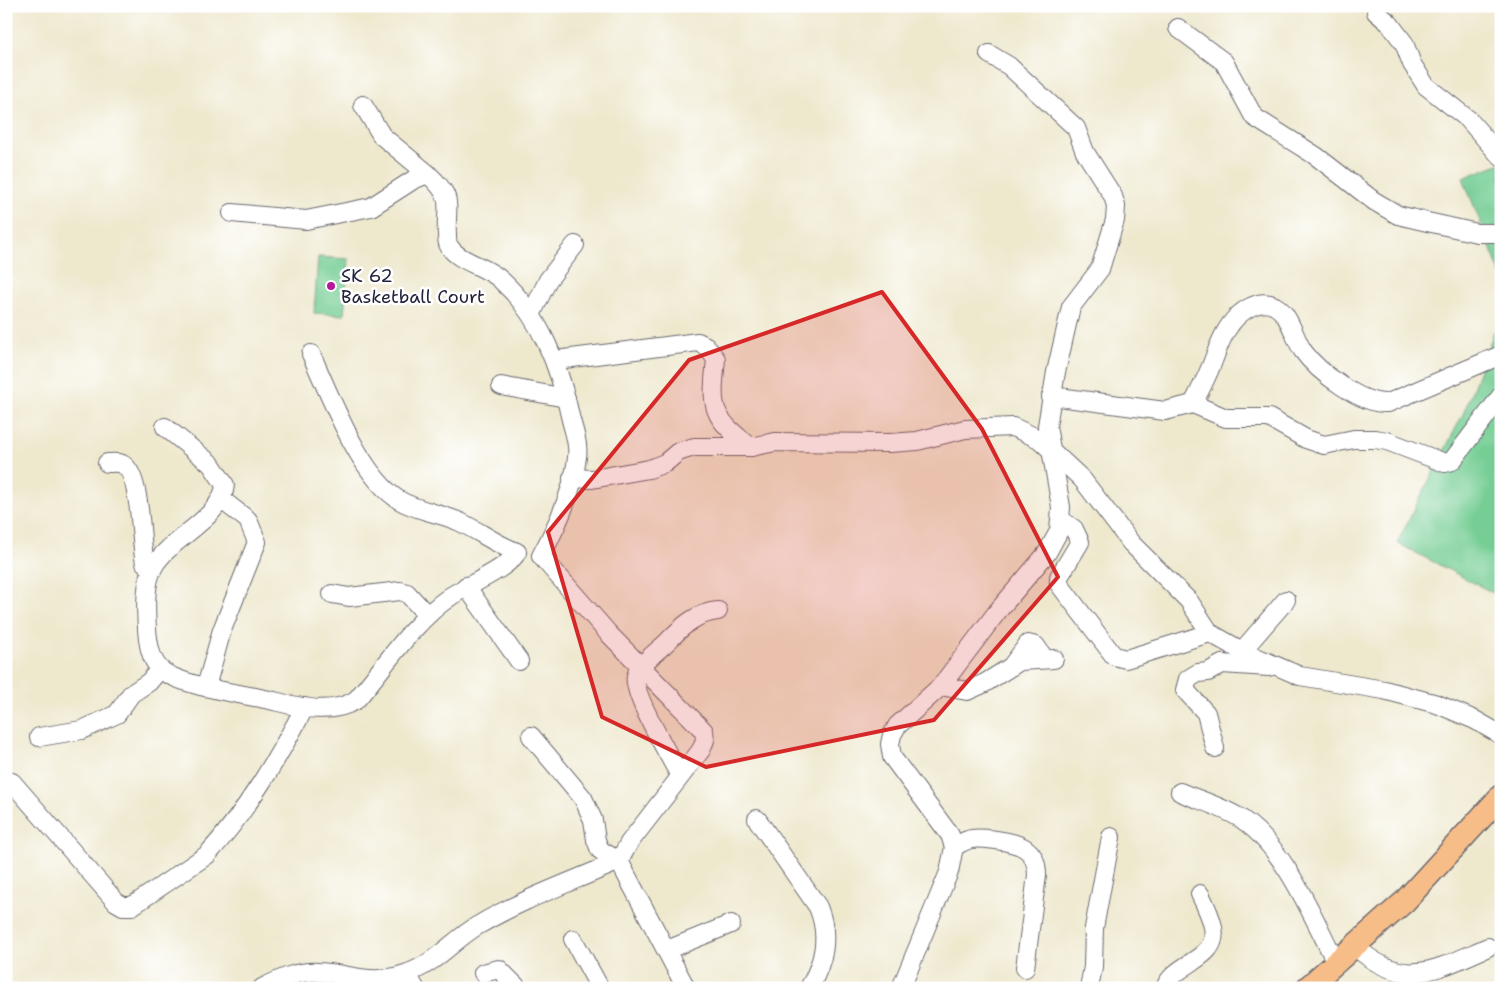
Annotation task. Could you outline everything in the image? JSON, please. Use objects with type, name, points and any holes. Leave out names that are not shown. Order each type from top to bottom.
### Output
[{"type":"main road","points":[[1307,988],[1356,947],[1410,895],[1501,796]]},
{"type":"street","points":[[1376,12],[1397,32],[1420,78],[1426,86],[1468,119],[1501,157]]},
{"type":"street","points":[[1178,28],[1224,62],[1254,117],[1305,148],[1374,201],[1398,215],[1422,222],[1477,233],[1501,233]]},
{"type":"street","points":[[901,988],[949,872],[954,846],[950,835],[899,770],[892,757],[890,744],[892,735],[898,726],[941,686],[997,612],[1047,553],[1054,542],[1062,520],[1048,426],[1052,396],[1071,308],[1100,269],[1110,239],[1116,206],[1113,196],[1085,152],[1076,128],[1008,66],[989,54]]},
{"type":"street","points":[[362,105],[382,136],[428,174],[447,195],[449,210],[446,223],[448,246],[453,252],[483,267],[502,280],[531,316],[556,360],[578,455],[560,519],[541,556]]},
{"type":"street","points":[[232,213],[306,220],[371,207],[413,180],[428,174]]},
{"type":"street","points":[[531,316],[548,280],[575,245]]},
{"type":"street","points":[[1193,404],[1212,364],[1217,346],[1231,323],[1240,314],[1258,303],[1276,306],[1283,312],[1304,352],[1319,367],[1358,396],[1379,404],[1388,403],[1501,355]]},
{"type":"street","points":[[556,360],[698,342],[706,346],[716,359],[712,394],[717,416],[751,446]]},
{"type":"street","points":[[262,988],[281,978],[303,972],[320,972],[384,981],[411,981],[475,927],[496,915],[619,862],[629,843],[701,750],[705,740],[704,731],[608,633],[541,556],[517,552],[461,522],[403,502],[384,489],[376,480],[345,428],[311,354]]},
{"type":"street","points":[[501,386],[566,398]]},
{"type":"street","points":[[1052,396],[1165,411],[1193,404],[1226,418],[1269,418],[1306,439],[1324,445],[1354,439],[1375,438],[1445,463],[1452,460],[1501,396]]},
{"type":"street","points":[[165,427],[211,464],[220,474],[225,485],[222,500],[154,565],[146,602],[148,644],[160,669],[172,676],[206,687],[305,707],[334,708],[348,705],[356,700],[427,615],[466,586],[512,560],[517,552]]},
{"type":"street","points":[[572,478],[592,479],[648,469],[665,463],[678,452],[694,447],[751,446],[775,442],[838,444],[908,442],[965,429],[1013,427],[1039,439],[1082,479],[1131,543],[1184,596],[1210,633],[1242,651],[1300,676],[1384,690],[1437,704],[1475,720],[1501,735]]},
{"type":"street","points":[[107,463],[122,464],[128,469],[137,493],[145,564],[148,566],[154,565]]},
{"type":"street","points":[[206,687],[222,630],[257,542],[248,520],[222,500]]},
{"type":"street","points":[[1062,520],[1074,529],[1080,542],[1059,577],[1060,584],[1114,656],[1126,659],[1210,633]]},
{"type":"street","points":[[466,586],[519,661]]},
{"type":"street","points":[[332,594],[349,596],[400,591],[407,593],[427,615]]},
{"type":"street","points":[[1242,651],[1286,600]]},
{"type":"street","points":[[680,776],[640,700],[635,686],[636,675],[685,624],[706,612],[718,612]]},
{"type":"street","points":[[941,686],[967,691],[977,688],[1013,664],[1028,644],[1036,646],[1049,659]]},
{"type":"street","points":[[1214,748],[1206,713],[1185,690],[1188,679],[1198,673],[1208,672],[1222,664],[1280,667]]},
{"type":"street","points":[[39,737],[82,730],[117,714],[131,694],[149,682],[160,669]]},
{"type":"street","points":[[12,782],[116,902],[123,906],[132,906],[206,855],[217,844],[261,784],[305,707]]},
{"type":"street","points":[[531,736],[583,798],[593,820],[596,840],[600,850],[619,862],[686,988]]},
{"type":"street","points":[[1180,792],[1226,811],[1244,821],[1259,834],[1293,879],[1337,964]]},
{"type":"street","points":[[757,820],[818,908],[825,923],[826,941],[822,960],[809,988]]},
{"type":"street","points":[[1089,988],[1093,966],[1094,928],[1111,837]]},
{"type":"street","points":[[954,846],[969,839],[986,839],[1011,842],[1032,854],[1037,864],[1037,875],[1025,968]]},
{"type":"street","points":[[1165,988],[1174,974],[1203,956],[1212,939],[1214,928],[1200,894]]},
{"type":"street","points":[[667,950],[731,924]]},
{"type":"street","points":[[573,939],[600,988]]},
{"type":"street","points":[[1356,947],[1369,958],[1387,968],[1418,972],[1441,969],[1488,947]]},
{"type":"street","points":[[483,973],[499,969],[518,988]]},
{"type":"highlighted area","points":[[882,292],[982,429],[1058,577],[934,720],[706,767],[602,717],[548,532],[689,360]]},
{"type":"green space","points":[[1501,163],[1501,275],[1463,178]]},
{"type":"green space","name":"SK 62 Basketball Court","points":[[318,257],[349,259],[344,315],[314,313]]},
{"type":"green space","points":[[1501,314],[1501,597],[1397,543],[1464,412]]},
{"type":"place","name":"SK 62 Basketball Court","points":[[331,286]]}]
